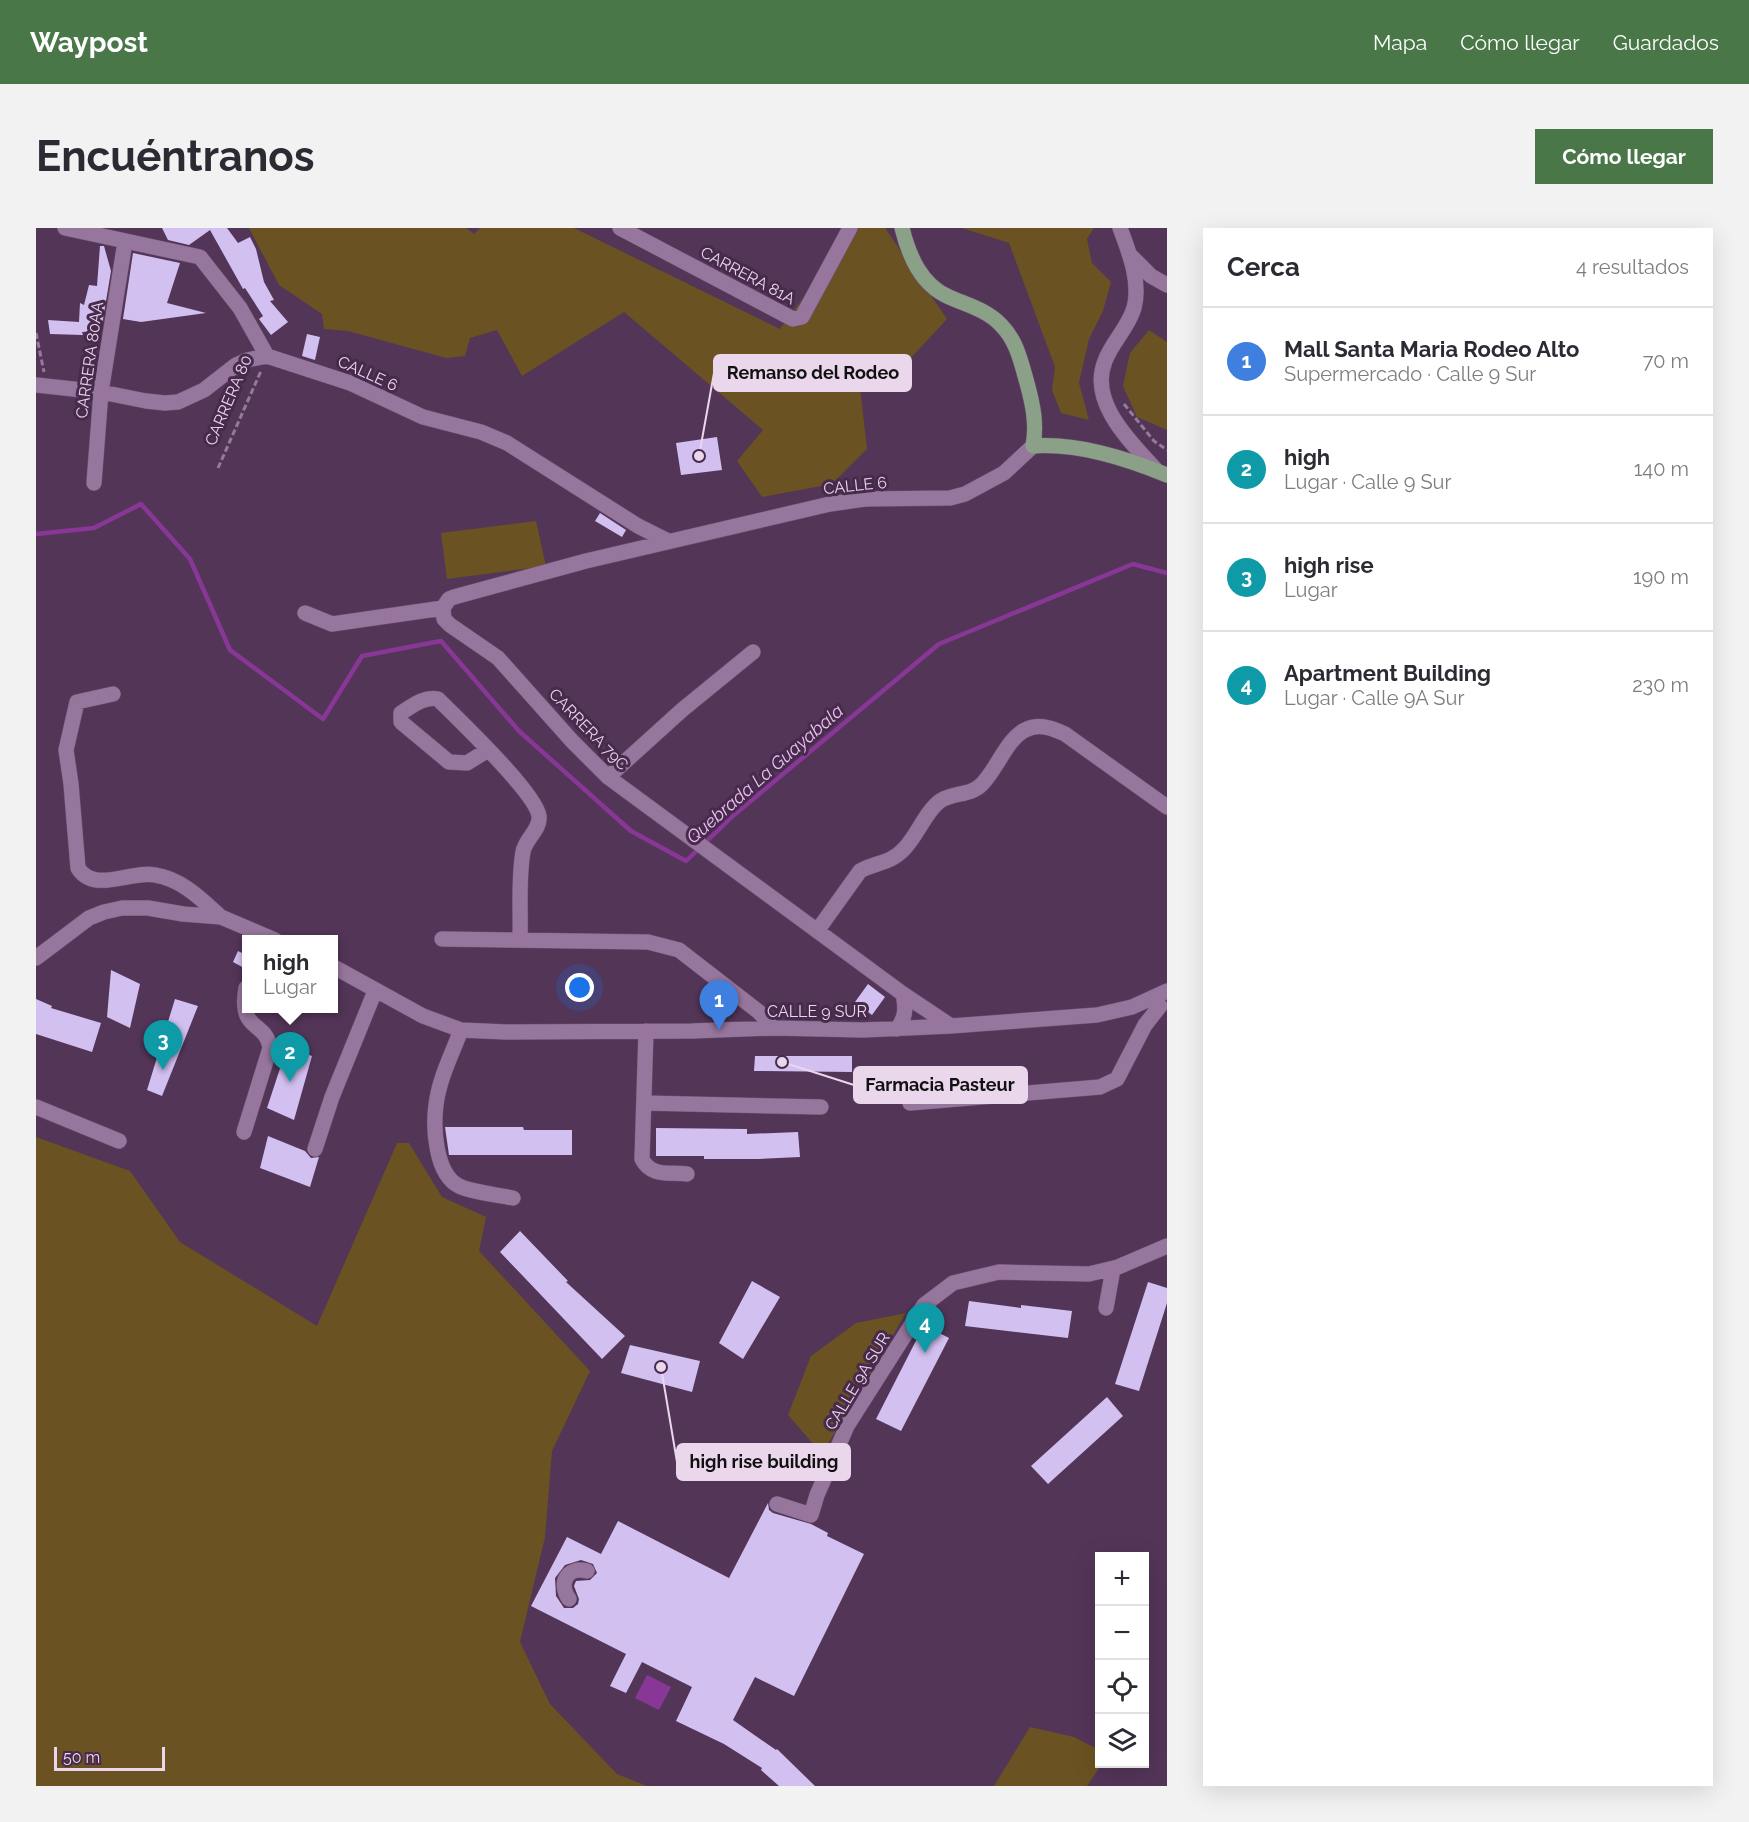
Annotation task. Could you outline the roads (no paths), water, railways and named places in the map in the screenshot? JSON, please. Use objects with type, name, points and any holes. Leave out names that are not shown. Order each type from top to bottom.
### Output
[{"type":"main road","points":[[902,228],[910,254],[924,280],[946,297],[989,315],[1010,335],[1017,350],[1033,405],[1035,420],[1033,446],[1066,446],[1116,457],[1162,473]]},
{"type":"street","points":[[66,228],[125,242]]},
{"type":"street","name":"CARRERA 81A","points":[[620,228],[793,319],[798,319],[802,317],[850,228]]},
{"type":"street","points":[[1120,228],[1130,255],[1136,285],[1134,308],[1105,359],[1102,370],[1103,390],[1108,408],[1120,427],[1162,473]]},
{"type":"street","name":"CARRERA 80","points":[[125,242],[200,257],[240,308],[267,356]]},
{"type":"street","name":"CARRERA 80AA","points":[[94,483],[101,392],[125,242]]},
{"type":"street","points":[[1130,255],[1151,276],[1167,285]]},
{"type":"street","points":[[41,386],[101,392],[146,401],[178,402],[204,390],[236,365],[267,356]]},
{"type":"street","name":"CALLE 6","points":[[267,356],[350,383],[423,417],[481,432],[500,440],[638,526],[668,541]]},
{"type":"street","name":"CALLE 6","points":[[304,613],[332,624],[444,605],[454,597],[668,541],[849,500],[950,498],[965,494],[1004,473],[1033,446]]},
{"type":"street","name":"CARRERA 79C","points":[[444,605],[444,619],[498,658],[572,741],[608,777],[903,994],[951,1026]]},
{"type":"street","points":[[608,777],[682,710],[753,652]]},
{"type":"street","points":[[113,694],[77,702],[66,750],[78,868],[82,875],[92,880],[142,874],[156,875],[193,892],[220,917],[261,935]]},
{"type":"street","points":[[488,750],[467,763],[449,762],[401,722],[400,713],[424,699],[438,699],[488,750],[536,804],[539,823],[528,838],[523,854],[520,939]]},
{"type":"street","points":[[817,931],[860,872],[867,867],[890,861],[904,850],[937,803],[944,798],[972,792],[980,787],[1015,740],[1023,731],[1034,726],[1049,727],[1065,734],[1167,807]]},
{"type":"street","points":[[36,958],[89,918],[104,912],[122,908],[148,908],[220,917]]},
{"type":"street","points":[[442,939],[648,942],[671,947],[679,950],[759,1012],[773,1028]]},
{"type":"street","name":"CALLE 9 SUR","points":[[338,970],[423,1016],[461,1030],[523,1032],[773,1028],[897,1029],[951,1026],[1097,1015],[1132,1007],[1160,1006],[1167,991]]},
{"type":"street","points":[[315,1149],[332,1097],[375,991]]},
{"type":"street","points":[[897,1029],[906,1009],[903,994]]},
{"type":"street","points":[[910,1103],[1100,1087],[1117,1079],[1145,1025],[1160,1006]]},
{"type":"street","points":[[244,1132],[270,1048],[269,1041],[248,1020],[246,1013]]},
{"type":"street","points":[[461,1030],[442,1080],[436,1105],[439,1162],[458,1186],[513,1198]]},
{"type":"street","points":[[646,1031],[642,1159],[652,1171],[687,1174]]},
{"type":"street","points":[[644,1103],[821,1107]]},
{"type":"street","points":[[36,1107],[119,1141]]},
{"type":"street","name":"CALLE 9A SUR","points":[[777,1503],[811,1515],[848,1426],[924,1305],[953,1283],[999,1272],[1089,1274],[1113,1269],[1167,1246]]},
{"type":"street","points":[[1106,1308],[1113,1269]]},
{"type":"street","points":[[569,1599],[564,1592],[564,1581],[571,1572],[587,1571]]},
{"type":"waterway","name":"Quebrada La Guayabala","points":[[36,534],[94,528],[141,504],[190,559],[230,650],[323,719],[362,656],[441,641],[519,731],[631,831],[686,861],[734,815],[939,644],[1133,564],[1167,573]]},
{"type":"place","name":"Remanso del Rodeo","points":[[699,456]]},
{"type":"place","name":"Mall Santa Maria Rodeo Alto","points":[[719,1030]]},
{"type":"place","name":"Farmacia Pasteur","points":[[782,1062]]},
{"type":"place","name":"high rise","points":[[163,1070]]},
{"type":"place","name":"high","points":[[290,1082]]},
{"type":"place","name":"Apartment Building","points":[[925,1353]]},
{"type":"place","name":"high rise building","points":[[661,1367]]}]
